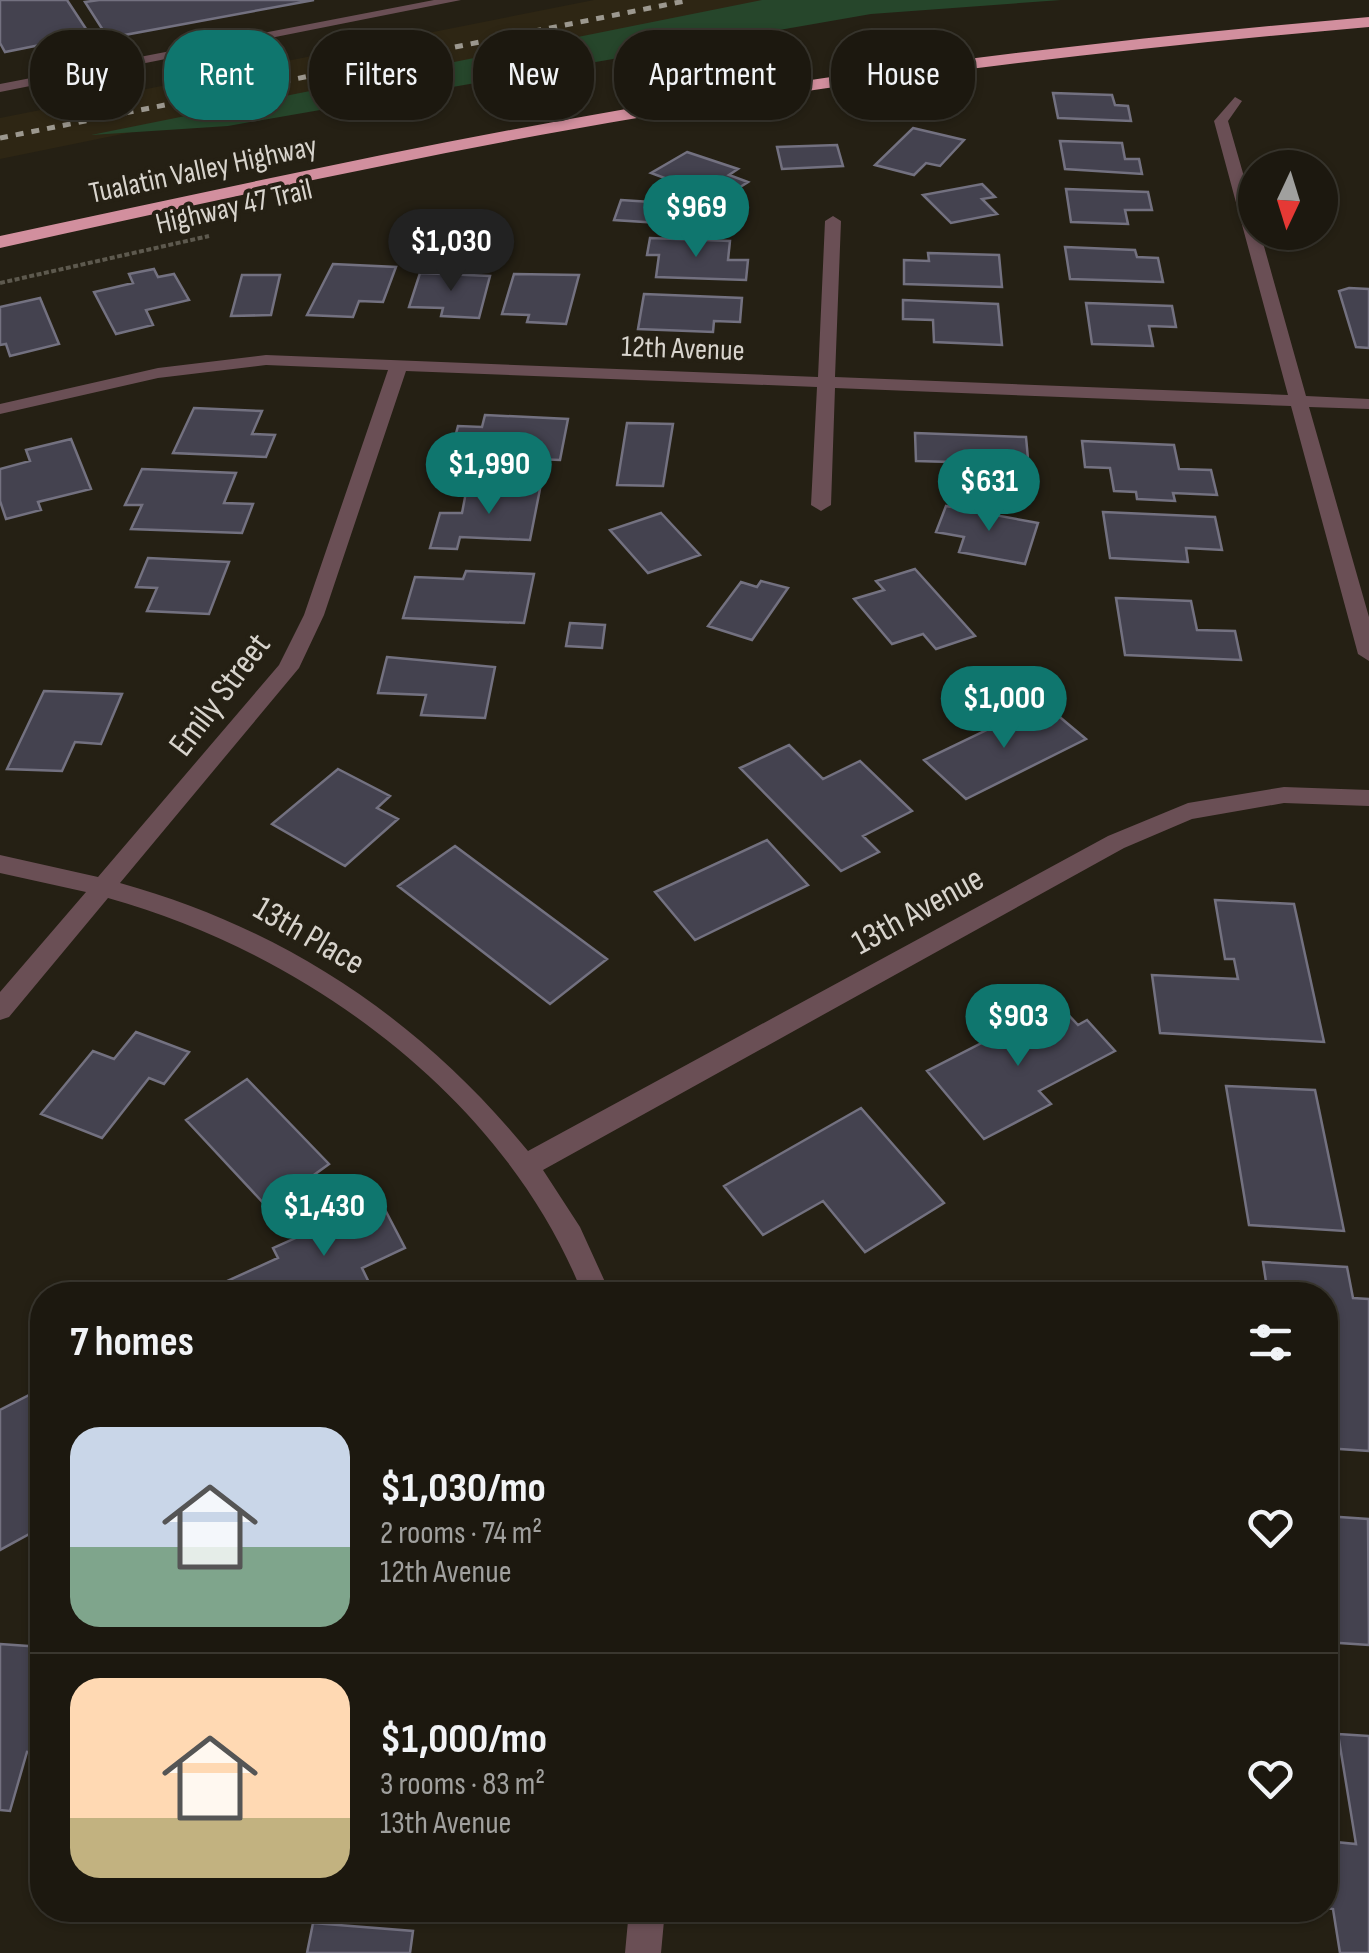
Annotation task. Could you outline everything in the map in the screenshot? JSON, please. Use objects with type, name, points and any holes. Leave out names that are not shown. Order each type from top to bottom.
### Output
[{"type":"highway","name":"Tualatin Valley Highway","points":[[0,242],[503,137],[731,98],[1072,50],[1369,22]]},
{"type":"street","points":[[0,88],[412,4],[454,0]]},
{"type":"street","points":[[1234,101],[1221,121],[1369,654]]},
{"type":"street","points":[[822,505],[833,221]]},
{"type":"street","name":"12th Avenue","points":[[0,410],[220,363],[266,360],[1369,404]]},
{"type":"street","name":"Emily Street","points":[[0,1010],[288,668],[314,616],[400,365]]},
{"type":"street","name":"13th Avenue","points":[[525,1166],[1116,842],[1188,810],[1284,795],[1369,798]]},
{"type":"street","name":"13th Place","points":[[0,864],[105,886],[174,906],[314,971],[459,1085],[525,1166],[558,1216],[591,1282]]},
{"type":"street","points":[[644,1953],[646,1922]]},
{"type":"path","name":"Highway 47 Trail","points":[[0,283],[216,234]]},
{"type":"shaded area","points":[[594,0],[779,0],[632,30],[614,30],[614,34],[594,38],[594,30],[473,30],[473,62],[453,67],[453,30],[443,30]]},
{"type":"shaded area","points":[[309,57],[309,96],[289,100],[289,61]]},
{"type":"shaded area","points":[[164,85],[164,120],[191,120],[0,159],[0,118],[30,112],[30,120],[144,120],[144,89]]},
{"type":"green space","points":[[762,0],[1061,0],[871,14],[779,30],[614,30],[614,59],[594,62],[594,34]]},
{"type":"green space","points":[[473,58],[473,83],[453,87],[453,62]]},
{"type":"green space","points":[[309,91],[309,112],[289,115],[289,95]]},
{"type":"green space","points":[[166,120],[262,120],[228,126],[91,135]]},
{"type":"building","points":[[0,0],[67,0],[87,30],[30,30],[30,47],[5,52],[0,43]]},
{"type":"building","points":[[314,0],[144,31],[103,30],[85,2]]},
{"type":"building","points":[[1053,93],[1112,95],[1115,105],[1128,106],[1131,121],[1058,118]]},
{"type":"building","points":[[913,128],[964,140],[940,166],[926,163],[914,175],[875,165]]},
{"type":"building","points":[[1060,141],[1122,143],[1125,159],[1139,159],[1142,174],[1065,169]]},
{"type":"building","points":[[837,145],[843,166],[782,169],[777,147]]},
{"type":"building","points":[[687,152],[738,169],[729,175],[748,182],[721,199],[651,173]]},
{"type":"building","points":[[982,184],[995,197],[982,199],[997,214],[951,223],[923,195]]},
{"type":"building","points":[[1066,189],[1148,192],[1152,210],[1125,210],[1128,224],[1071,222]]},
{"type":"building","points":[[621,200],[696,205],[691,225],[614,220]]},
{"type":"building","points":[[650,238],[730,241],[728,260],[748,260],[746,280],[656,277],[659,255],[647,255]]},
{"type":"building","points":[[1065,247],[1135,250],[1137,257],[1158,258],[1163,282],[1070,279]]},
{"type":"building","points":[[928,253],[999,255],[1002,287],[904,284],[904,260],[929,261]]},
{"type":"building","points":[[333,264],[396,267],[383,302],[359,301],[353,317],[307,315]]},
{"type":"building","points":[[154,269],[158,277],[174,274],[189,300],[146,310],[153,325],[116,334],[94,292],[133,283],[129,274]]},
{"type":"building","points":[[420,273],[490,276],[479,318],[441,316],[443,308],[409,307]]},
{"type":"building","points":[[514,274],[579,275],[566,324],[527,322],[529,315],[502,314]]},
{"type":"building","points":[[242,275],[280,275],[271,315],[231,316]]},
{"type":"building","points":[[1369,289],[1369,348],[1356,347],[1339,291]]},
{"type":"building","points":[[644,294],[742,298],[740,322],[714,321],[713,332],[638,329]]},
{"type":"building","points":[[40,298],[59,344],[10,356],[6,344],[0,345],[0,307]]},
{"type":"building","points":[[903,300],[998,304],[1002,345],[934,342],[933,320],[903,319]]},
{"type":"building","points":[[1086,303],[1172,306],[1176,327],[1149,326],[1153,346],[1092,344]]},
{"type":"building","points":[[194,408],[262,411],[252,434],[275,435],[266,457],[173,453]]},
{"type":"building","points":[[485,415],[568,419],[560,460],[450,456],[458,426],[482,427]]},
{"type":"building","points":[[627,423],[673,424],[663,486],[617,485]]},
{"type":"building","points":[[915,433],[1026,437],[1030,481],[952,478],[951,462],[916,461]]},
{"type":"building","points":[[71,439],[91,489],[38,502],[41,510],[6,519],[0,501],[0,469],[30,461],[26,450]]},
{"type":"building","points":[[1082,441],[1174,445],[1179,469],[1211,470],[1217,495],[1173,493],[1175,501],[1137,499],[1136,492],[1114,491],[1110,468],[1085,467]]},
{"type":"building","points":[[142,469],[236,473],[224,503],[253,504],[242,533],[131,529],[142,505],[125,505]]},
{"type":"building","points":[[467,487],[540,489],[530,540],[460,537],[457,549],[430,548],[440,513],[462,513]]},
{"type":"building","points":[[946,506],[1038,523],[1025,564],[959,552],[964,537],[936,532]]},
{"type":"building","points":[[1103,512],[1215,517],[1222,550],[1186,548],[1188,562],[1110,558]]},
{"type":"building","points":[[661,513],[700,555],[648,573],[610,530]]},
{"type":"building","points":[[148,558],[229,562],[209,614],[147,611],[157,588],[136,587]]},
{"type":"building","points":[[915,569],[975,636],[936,649],[923,634],[892,644],[854,599],[884,590],[876,581]]},
{"type":"building","points":[[466,571],[534,574],[524,623],[403,618],[415,577],[463,579]]},
{"type":"building","points":[[761,581],[788,588],[752,640],[708,626],[741,582],[757,587]]},
{"type":"building","points":[[1116,598],[1191,601],[1197,630],[1235,631],[1241,660],[1125,655]]},
{"type":"building","points":[[570,623],[605,625],[602,648],[566,646]]},
{"type":"building","points":[[387,657],[495,667],[485,718],[421,715],[426,695],[378,693]]},
{"type":"building","points":[[44,691],[122,694],[101,744],[75,742],[62,771],[7,769]]},
{"type":"building","points":[[1043,703],[1086,739],[966,799],[924,760]]},
{"type":"building","points":[[789,745],[823,779],[860,761],[912,811],[863,836],[879,852],[841,871],[740,768]]},
{"type":"building","points":[[338,769],[390,796],[377,808],[398,819],[345,866],[272,824]]},
{"type":"building","points":[[767,840],[808,885],[695,940],[655,892]]},
{"type":"building","points":[[455,846],[607,959],[550,1004],[398,886]]},
{"type":"building","points":[[1215,900],[1294,904],[1324,1042],[1160,1033],[1152,975],[1238,979],[1234,959],[1225,959]]},
{"type":"building","points":[[1058,1004],[1078,1025],[1087,1020],[1115,1051],[1039,1091],[1051,1104],[984,1139],[927,1071]]},
{"type":"building","points":[[136,1032],[189,1052],[164,1084],[149,1078],[102,1138],[41,1114],[93,1051],[114,1059]]},
{"type":"building","points":[[247,1079],[329,1164],[268,1208],[186,1120]]},
{"type":"building","points":[[1226,1086],[1315,1090],[1344,1231],[1249,1225]]},
{"type":"building","points":[[861,1108],[944,1203],[865,1252],[823,1201],[763,1235],[724,1186]]},
{"type":"building","points":[[380,1200],[405,1248],[362,1268],[369,1282],[225,1282],[278,1258],[273,1248]]},
{"type":"building","points":[[1263,1262],[1347,1267],[1353,1298],[1369,1299],[1369,1451],[1338,1449],[1338,1282],[1266,1282]]},
{"type":"building","points":[[30,1395],[30,1534],[0,1550],[0,1410]]},
{"type":"building","points":[[1338,1517],[1368,1519],[1369,1645],[1338,1643]]},
{"type":"building","points":[[0,1644],[30,1646],[30,1752],[10,1811],[0,1810]]},
{"type":"building","points":[[1338,1734],[1369,1736],[1369,1953],[1340,1953],[1335,1922],[1338,1842],[1356,1844]]},
{"type":"building","points":[[313,1923],[413,1931],[410,1953],[307,1953]]},
{"type":"railway","points":[[0,138],[690,0]]}]
